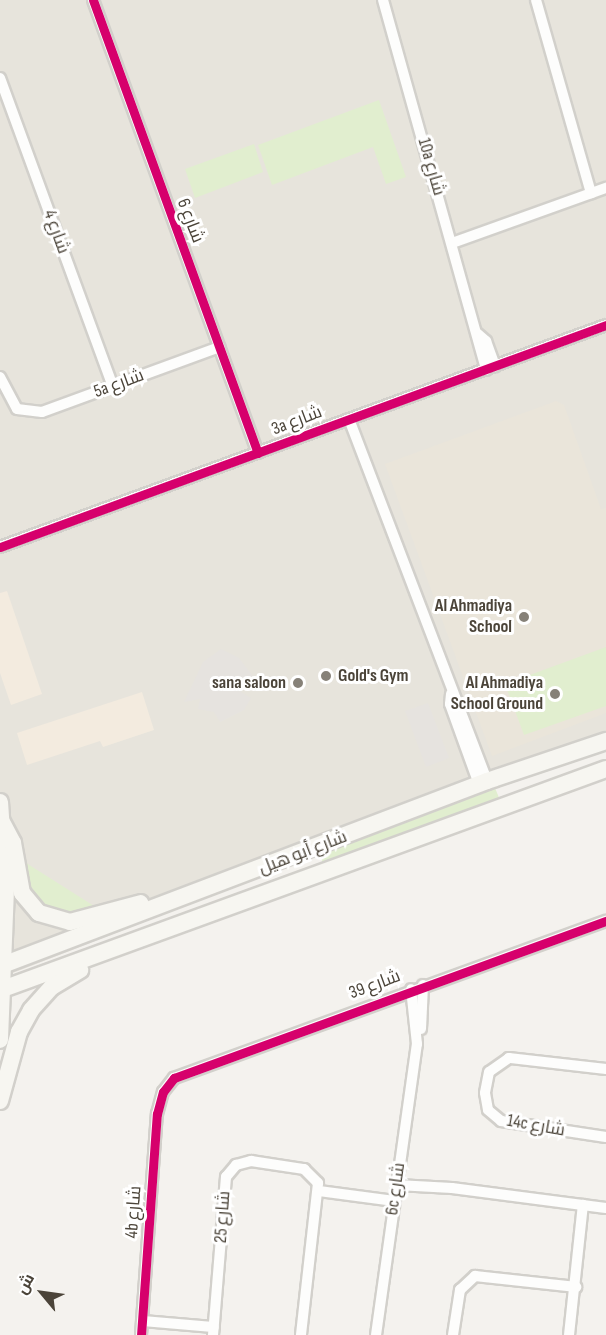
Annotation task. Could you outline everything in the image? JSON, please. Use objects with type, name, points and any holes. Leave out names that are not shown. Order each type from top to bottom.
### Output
[{"type":"main road","name":"شارع أبو هيل","points":[[2,977],[197,894],[483,783],[606,741]]},
{"type":"main road","name":"شارع أبو هيل","points":[[2,977],[137,941],[606,769]]},
{"type":"main road","points":[[0,802],[2,822],[0,1040]]},
{"type":"main road","points":[[2,822],[13,843],[22,893],[39,914],[54,920],[78,921],[171,894],[197,894]]},
{"type":"main road","points":[[2,977],[238,888],[271,866]]},
{"type":"main road","points":[[0,1101],[19,1032],[41,998],[65,977],[126,952],[137,941]]},
{"type":"street","name":"شارع 6","points":[[93,0],[258,453]]},
{"type":"street","name":"10a شارع","points":[[383,0],[478,334],[477,341],[491,368]]},
{"type":"street","points":[[536,0],[591,194]]},
{"type":"street","name":"شارع 4","points":[[0,78],[113,386]]},
{"type":"street","points":[[452,243],[606,188]]},
{"type":"street","name":"3a شارع","points":[[0,547],[606,325]]},
{"type":"street","name":"5a شارع","points":[[0,377],[16,408],[42,412],[220,347]]},
{"type":"street","points":[[349,419],[451,694],[458,701],[483,783]]},
{"type":"street","name":"شارع 39","points":[[163,1092],[181,1075],[411,989],[606,921]]},
{"type":"street","name":"6c شارع","points":[[376,1335],[417,1044],[423,985]]},
{"type":"street","name":"6c شارع","points":[[411,989],[417,1044]]},
{"type":"street","name":"14c شارع","points":[[606,1069],[508,1058],[489,1072],[485,1094],[488,1110],[501,1120],[606,1137]]},
{"type":"street","name":"4b شارع","points":[[141,1335],[157,1114],[163,1092]]},
{"type":"street","name":"شارع 25","points":[[213,1331],[225,1184],[230,1170],[251,1161],[304,1168],[316,1177],[319,1191]]},
{"type":"street","points":[[397,1181],[606,1208]]},
{"type":"street","points":[[301,1335],[319,1191],[394,1201]]},
{"type":"street","points":[[569,1335],[587,1205]]},
{"type":"street","points":[[453,1335],[460,1290],[475,1276],[576,1287]]},
{"type":"street","points":[[142,1321],[213,1331]]},
{"type":"shaded area","points":[[0,0],[606,0],[606,748],[365,836],[0,978]]},
{"type":"shaded area","name":"Al Ahmadiya School","points":[[556,401],[564,405],[601,509],[606,508],[606,713],[492,756],[385,464]]},
{"type":"shaded area","points":[[7,591],[42,694],[11,705],[0,673],[0,593]]},
{"type":"shaded area","points":[[221,649],[239,658],[253,676],[241,692],[251,698],[244,710],[220,722],[214,712],[198,709],[200,699],[184,702],[203,662]]},
{"type":"shaded area","points":[[142,692],[154,730],[103,747],[100,741],[27,765],[17,733]]},
{"type":"shaded area","points":[[428,703],[449,758],[426,767],[405,711]]},
{"type":"green space","points":[[379,100],[406,177],[386,184],[373,147],[272,185],[258,145]]},
{"type":"green space","points":[[254,144],[263,172],[195,198],[185,169]]},
{"type":"green space","name":"Al Ahmadiya School Ground","points":[[606,647],[606,706],[524,735],[505,684]]},
{"type":"green space","points":[[495,788],[500,800],[323,864],[321,856],[364,836]]},
{"type":"green space","points":[[23,861],[94,906],[95,910],[72,916],[44,908],[30,891]]},
{"type":"cycle path","points":[[93,0],[258,453]]},
{"type":"cycle path","points":[[0,547],[606,325]]},
{"type":"cycle path","points":[[141,1335],[157,1114],[163,1092],[174,1078],[606,921]]},
{"type":"place","name":"Al Ahmadiya School","points":[[524,617]]},
{"type":"place","name":"Gold's Gym","points":[[326,676]]},
{"type":"place","name":"sana saloon","points":[[298,683]]},
{"type":"place","name":"Al Ahmadiya School Ground","points":[[555,694]]}]
